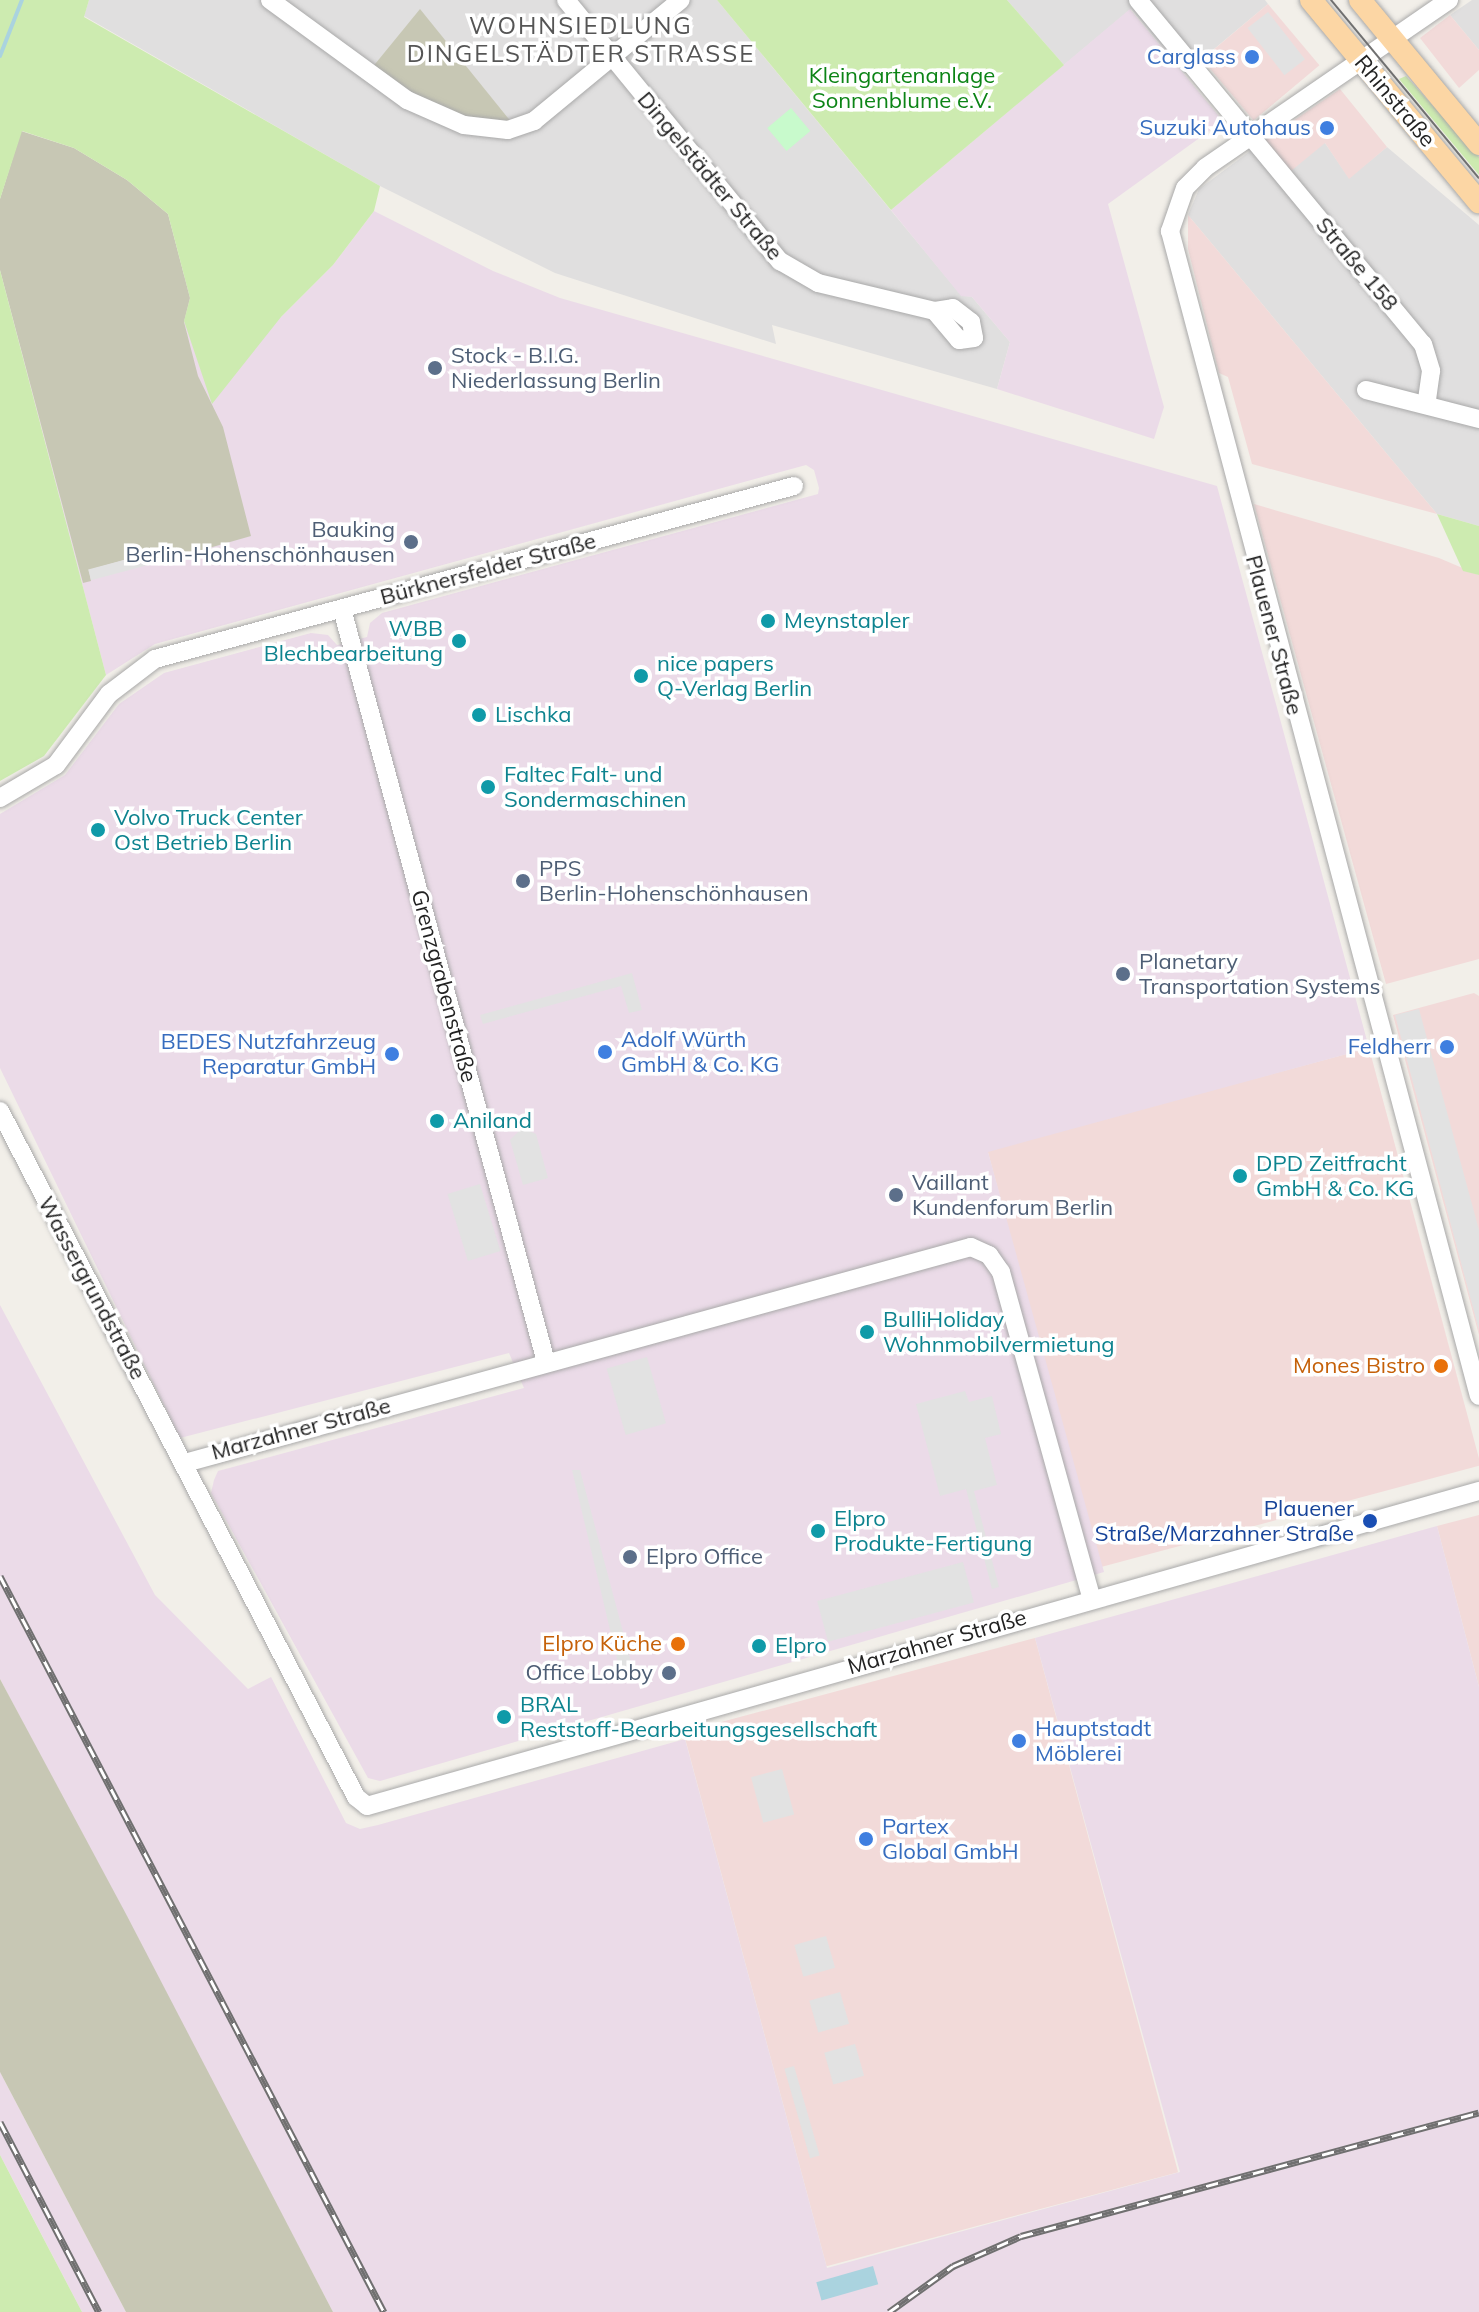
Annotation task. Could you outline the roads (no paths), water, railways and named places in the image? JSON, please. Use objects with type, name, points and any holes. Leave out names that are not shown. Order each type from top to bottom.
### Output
[{"type":"main road","name":"Rhinstraße","points":[[1311,0],[1479,202]]},
{"type":"main road","name":"Rhinstraße","points":[[1360,0],[1479,144]]},
{"type":"street","points":[[270,0],[383,85],[474,127],[525,126],[681,0]]},
{"type":"street","name":"Dingelstädter Straße","points":[[566,0],[790,270],[818,283],[935,311]]},
{"type":"street","name":"Straße 158","points":[[1138,0],[1423,344],[1431,371],[1426,405]]},
{"type":"street","name":"Plauener Straße","points":[[1449,0],[1250,136],[1185,188],[1173,217],[1172,248],[1479,1396]]},
{"type":"street","points":[[1366,390],[1479,419]]},
{"type":"street","name":"Bürknersfelder Straße","points":[[0,798],[56,765],[109,694],[137,669],[155,659],[794,486]]},
{"type":"street","name":"Grenzgrabenstraße","points":[[342,609],[546,1362]]},
{"type":"street","name":"Wassergrundstraße","points":[[0,1111],[185,1463]]},
{"type":"street","name":"Marzahner Straße","points":[[1091,1597],[1005,1283],[996,1263],[980,1250],[961,1249],[185,1463],[356,1797],[367,1806],[1091,1597],[1479,1491]]},
{"type":"water","points":[[873,2266],[878,2284],[822,2301],[816,2282]]},
{"type":"waterway","points":[[0,56],[22,0]]},
{"type":"tram line","points":[[1331,0],[1479,178]]},
{"type":"railway","points":[[0,1576],[384,2312]]},
{"type":"railway","points":[[889,2312],[953,2266],[1021,2236],[1479,2112]]},
{"type":"railway","points":[[0,2122],[99,2312]]},
{"type":"place","name":"Carglass","points":[[1252,57]]},
{"type":"place","name":"Suzuki Autohaus","points":[[1327,128]]},
{"type":"place","name":"Stock - B.I.G. Niederlassung Berlin","points":[[435,368]]},
{"type":"place","name":"Bauking Berlin-Hohenschönhausen","points":[[411,542]]},
{"type":"place","name":"Meynstapler","points":[[768,621]]},
{"type":"place","name":"WBB Blechbearbeitung","points":[[459,641]]},
{"type":"place","name":"nice papers Q-Verlag Berlin","points":[[641,676]]},
{"type":"place","name":"Lischka","points":[[479,715]]},
{"type":"place","name":"Faltec Falt- und Sondermaschinen","points":[[488,787]]},
{"type":"place","name":"Volvo Truck Center Ost Betrieb Berlin","points":[[98,830]]},
{"type":"place","name":"PPS Berlin-Hohenschönhausen","points":[[523,881]]},
{"type":"place","name":"Planetary Transportation Systems","points":[[1123,974]]},
{"type":"place","name":"Feldherr","points":[[1447,1047]]},
{"type":"place","name":"Adolf Würth GmbH & Co. KG","points":[[605,1052]]},
{"type":"place","name":"BEDES Nutzfahrzeug Reparatur GmbH","points":[[392,1054]]},
{"type":"place","name":"Aniland","points":[[437,1121]]},
{"type":"place","name":"DPD Zeitfracht GmbH & Co. KG","points":[[1240,1176]]},
{"type":"place","name":"Vaillant Kundenforum Berlin","points":[[896,1195]]},
{"type":"place","name":"BulliHoliday Wohnmobilvermietung","points":[[867,1332]]},
{"type":"place","name":"Mones Bistro","points":[[1441,1366]]},
{"type":"place","name":"Plauener Straße/Marzahner Straße","points":[[1370,1521]]},
{"type":"place","name":"Elpro Produkte-Fertigung","points":[[818,1531]]},
{"type":"place","name":"Elpro Office","points":[[630,1557]]},
{"type":"place","name":"Elpro Küche","points":[[678,1644]]},
{"type":"place","name":"Elpro","points":[[759,1646]]},
{"type":"place","name":"Office Lobby","points":[[669,1673]]},
{"type":"place","name":"BRAL Reststoff-Bearbeitungsgesellschaft","points":[[504,1717]]},
{"type":"place","name":"Hauptstadt Möblerei","points":[[1019,1741]]},
{"type":"place","name":"Partex Global GmbH","points":[[866,1839]]},
{"type":"district","name":"WOHNSIEDLUNG DINGELSTÄDTER STRASSE","points":[[581,40]]},
{"type":"park label","name":"Kleingartenanlage Sonnenblume e.V.","points":[[902,88]]}]
